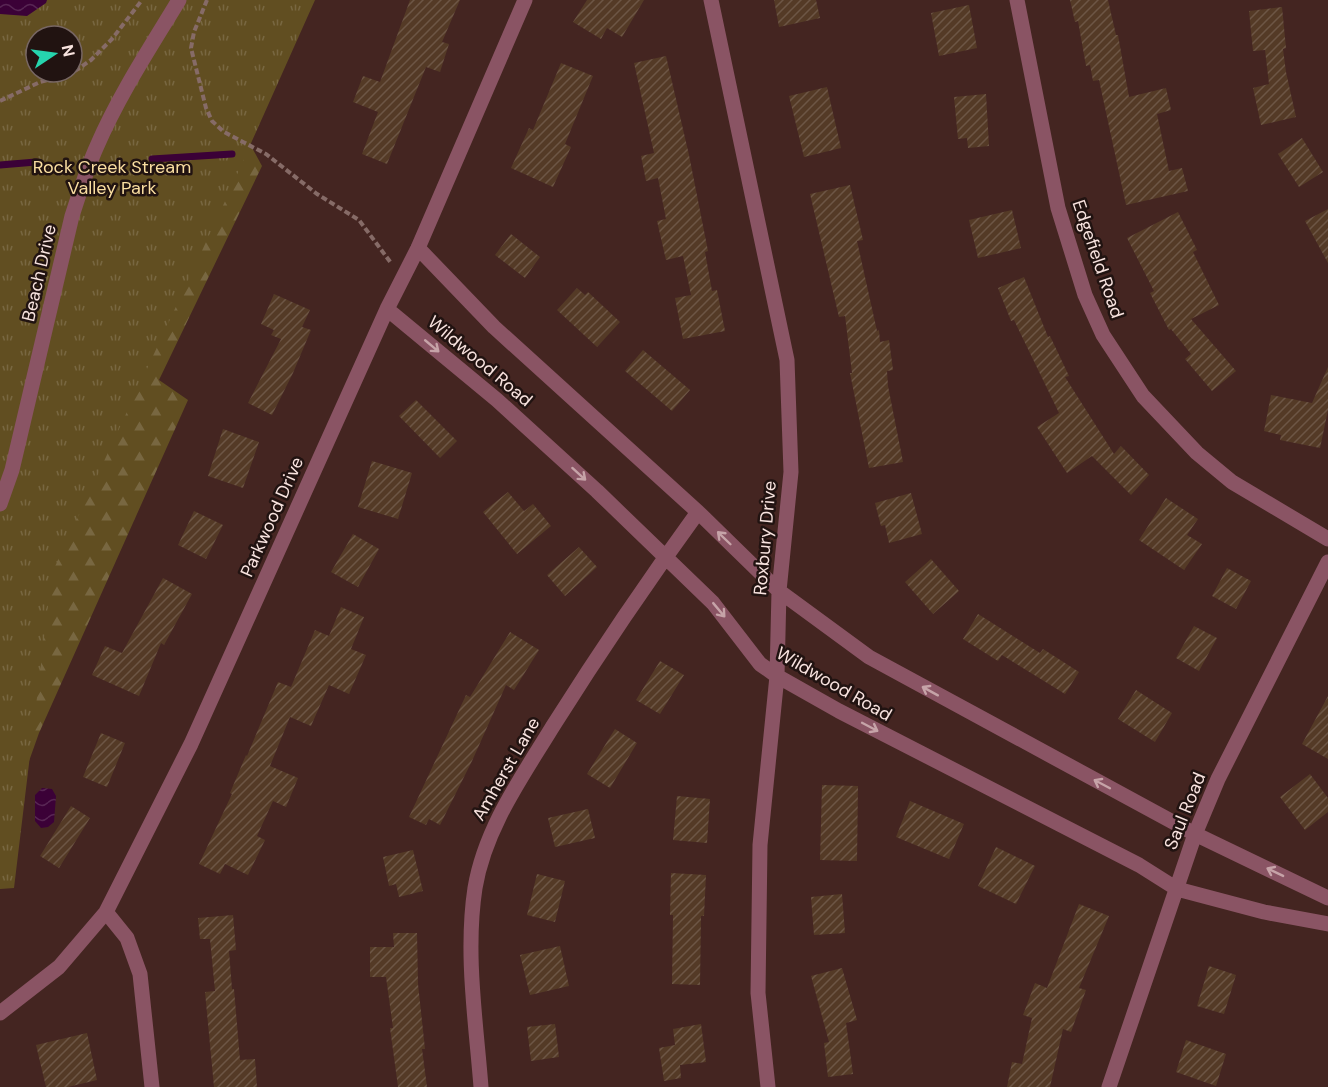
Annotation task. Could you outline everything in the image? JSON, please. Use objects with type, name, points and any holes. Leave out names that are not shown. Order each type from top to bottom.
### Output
[{"type":"street","name":"Beach Drive","points":[[0,504],[12,470],[72,216],[85,177],[97,146],[126,88],[179,0]]},
{"type":"street","name":"Parkwood Drive","points":[[0,1013],[59,967],[106,912],[191,744],[387,309],[418,248],[525,0]]},
{"type":"street","name":"Roxbury Drive","points":[[711,0],[787,360],[791,472],[779,591],[777,676],[760,845],[758,993],[768,1087]]},
{"type":"street","name":"Edgefield Road","points":[[1017,0],[1058,208],[1085,295],[1104,335],[1143,396],[1197,453],[1232,482],[1328,539]]},
{"type":"street","name":"Wildwood Road","points":[[418,248],[494,327],[698,512],[779,591],[869,657],[1195,834],[1328,898]]},
{"type":"street","name":"Wildwood Road","points":[[387,309],[497,400],[597,491],[713,603],[760,664],[777,676],[848,716],[1138,865],[1177,889],[1264,912],[1328,924]]},
{"type":"street","name":"Amherst Lane","points":[[481,1087],[470,949],[475,888],[487,843],[518,783],[607,641],[698,512]]},
{"type":"street","name":"Saul Road","points":[[1109,1087],[1195,834],[1218,779],[1328,562]]},
{"type":"street","points":[[106,912],[127,938],[140,974],[152,1087]]},
{"type":"path","points":[[0,101],[40,82],[69,75],[91,60],[112,39],[142,0]]},
{"type":"path","points":[[207,0],[191,40],[191,48],[206,108],[212,120],[224,132],[267,154],[317,194],[359,220],[388,260]]},
{"type":"green space","name":"Rock Creek Stream Valley Park","points":[[0,0],[315,0],[227,197],[52,573],[14,888],[0,889]]},
{"type":"green space","points":[[244,133],[262,166],[159,380],[188,400],[39,733],[7,823],[0,551]]},
{"type":"water","points":[[0,0],[47,0],[27,16],[0,14]]},
{"type":"water","points":[[42,788],[52,789],[56,796],[54,822],[48,827],[41,828],[35,821],[35,795]]},
{"type":"building","points":[[410,0],[460,0],[442,42],[449,44],[440,72],[426,67],[387,164],[362,154],[378,112],[353,102],[363,76],[380,82]]},
{"type":"building","points":[[587,0],[644,0],[622,37],[607,28],[601,39],[573,22]]},
{"type":"building","points":[[774,0],[816,0],[820,18],[779,27]]},
{"type":"building","points":[[1070,0],[1108,0],[1116,35],[1118,35],[1129,97],[1166,88],[1171,110],[1157,114],[1169,171],[1182,168],[1188,191],[1126,205],[1099,80],[1093,81],[1090,65],[1086,66],[1078,21],[1075,22]]},
{"type":"building","points":[[969,5],[977,48],[939,56],[931,13]]},
{"type":"building","points":[[1282,7],[1286,48],[1283,49],[1296,117],[1261,125],[1253,88],[1269,84],[1265,50],[1253,51],[1249,11]]},
{"type":"building","points":[[666,56],[708,251],[705,252],[712,291],[717,290],[725,331],[683,339],[675,298],[691,295],[683,256],[666,260],[657,221],[666,219],[658,178],[646,181],[641,156],[654,153],[634,63]]},
{"type":"building","points":[[561,63],[593,76],[565,144],[571,147],[553,187],[511,168],[529,128],[533,130]]},
{"type":"building","points":[[827,87],[841,148],[804,157],[789,96]]},
{"type":"building","points":[[986,94],[989,146],[968,148],[967,138],[958,139],[954,97]]},
{"type":"building","points":[[1302,138],[1323,172],[1299,187],[1278,154]]},
{"type":"building","points":[[850,185],[863,240],[857,241],[877,331],[879,330],[880,342],[889,340],[893,370],[887,371],[888,386],[903,462],[869,468],[850,373],[852,373],[845,316],[839,317],[810,194]]},
{"type":"building","points":[[1328,209],[1328,263],[1305,221]]},
{"type":"building","points":[[1012,210],[1021,248],[978,258],[969,220]]},
{"type":"building","points":[[1178,212],[1197,250],[1193,252],[1219,305],[1191,319],[1236,371],[1212,391],[1185,359],[1191,354],[1171,329],[1169,330],[1150,293],[1154,291],[1127,238]]},
{"type":"building","points":[[511,234],[540,257],[525,278],[495,255]]},
{"type":"building","points":[[1024,277],[1048,337],[1050,336],[1069,376],[1065,377],[1114,454],[1121,446],[1149,475],[1131,495],[1092,456],[1067,473],[1037,427],[1059,413],[1014,320],[1011,321],[998,288]]},
{"type":"building","points":[[577,288],[585,295],[588,292],[620,322],[597,347],[557,310]]},
{"type":"building","points":[[274,294],[310,310],[302,327],[311,330],[272,415],[248,403],[281,339],[271,335],[274,330],[261,324]]},
{"type":"building","points":[[643,350],[690,390],[672,411],[625,371]]},
{"type":"building","points":[[1328,367],[1328,410],[1320,448],[1280,440],[1281,435],[1264,431],[1271,395],[1312,403]]},
{"type":"building","points":[[416,400],[457,441],[440,458],[399,416]]},
{"type":"building","points":[[223,429],[259,442],[243,488],[208,476]]},
{"type":"building","points":[[372,461],[412,473],[398,519],[358,507]]},
{"type":"building","points":[[508,492],[524,511],[533,504],[551,526],[517,554],[483,512]]},
{"type":"building","points":[[911,493],[922,534],[889,543],[885,525],[881,526],[875,503]]},
{"type":"building","points":[[1166,498],[1198,519],[1187,535],[1202,544],[1184,570],[1139,540]]},
{"type":"building","points":[[194,511],[223,525],[206,559],[178,545]]},
{"type":"building","points":[[353,534],[379,549],[358,587],[331,572]]},
{"type":"building","points":[[579,547],[597,567],[565,596],[547,575]]},
{"type":"building","points":[[931,559],[959,591],[933,614],[905,582]]},
{"type":"building","points":[[1227,568],[1251,581],[1236,609],[1212,596]]},
{"type":"building","points":[[163,578],[192,594],[164,645],[161,643],[139,696],[92,675],[105,646],[122,653]]},
{"type":"building","points":[[341,607],[364,617],[351,649],[366,655],[349,694],[329,685],[311,726],[290,717],[270,766],[298,778],[286,807],[273,801],[257,836],[265,840],[248,875],[225,864],[220,874],[199,864],[232,794],[230,793],[278,682],[291,687],[315,630],[329,636]]},
{"type":"building","points":[[978,614],[1040,653],[1043,649],[1079,672],[1065,694],[1002,655],[998,661],[963,639]]},
{"type":"building","points":[[1194,626],[1217,638],[1199,671],[1176,658]]},
{"type":"building","points":[[510,632],[539,650],[514,690],[506,685],[440,825],[429,819],[426,825],[409,817],[466,695],[470,697]]},
{"type":"building","points":[[660,661],[684,675],[660,714],[636,700]]},
{"type":"building","points":[[1136,690],[1172,713],[1155,742],[1118,719]]},
{"type":"building","points":[[1328,696],[1328,759],[1302,744]]},
{"type":"building","points":[[615,729],[637,743],[610,788],[587,774]]},
{"type":"building","points":[[101,733],[125,743],[107,787],[83,777]]},
{"type":"building","points":[[1310,774],[1328,798],[1328,812],[1305,830],[1280,797]]},
{"type":"building","points":[[822,785],[858,786],[857,861],[820,860]]},
{"type":"building","points":[[677,796],[710,799],[707,843],[673,840]]},
{"type":"building","points":[[910,801],[964,824],[949,859],[896,837]]},
{"type":"building","points":[[71,806],[90,818],[59,868],[40,856]]},
{"type":"building","points":[[588,809],[595,838],[555,847],[548,818]]},
{"type":"building","points":[[996,847],[1035,866],[1016,904],[978,886]]},
{"type":"building","points":[[413,850],[423,891],[399,897],[396,884],[389,886],[383,857]]},
{"type":"building","points":[[671,873],[706,875],[704,916],[701,916],[700,985],[672,984]]},
{"type":"building","points":[[537,874],[565,881],[555,922],[527,915]]},
{"type":"building","points":[[842,894],[845,933],[814,935],[811,897]]},
{"type":"building","points":[[1079,904],[1109,916],[1079,988],[1086,990],[1071,1032],[1063,1029],[1050,1087],[1007,1087],[1012,1062],[1022,1064],[1032,1018],[1023,1015],[1035,983],[1047,988]]},
{"type":"building","points":[[233,915],[236,950],[229,951],[240,1060],[255,1059],[257,1087],[214,1087],[205,992],[215,991],[210,939],[200,939],[198,918]]},
{"type":"building","points":[[393,933],[417,933],[418,984],[425,1049],[422,1049],[427,1087],[398,1087],[386,977],[370,977],[370,947],[394,947]]},
{"type":"building","points":[[560,946],[569,986],[530,995],[520,955]]},
{"type":"building","points":[[1209,966],[1236,975],[1224,1014],[1197,1006]]},
{"type":"building","points":[[842,968],[857,1020],[846,1023],[853,1074],[828,1077],[824,1043],[829,1042],[811,976]]},
{"type":"building","points":[[555,1024],[559,1057],[531,1061],[527,1027]]},
{"type":"building","points":[[701,1024],[706,1062],[680,1065],[681,1078],[664,1081],[659,1048],[675,1045],[673,1029]]},
{"type":"building","points":[[87,1033],[97,1080],[68,1087],[46,1087],[36,1045]]},
{"type":"building","points":[[1186,1040],[1226,1054],[1216,1086],[1176,1072]]},
{"type":"waterway","points":[[152,159],[232,154]]},
{"type":"waterway","points":[[0,165],[36,162]]}]
